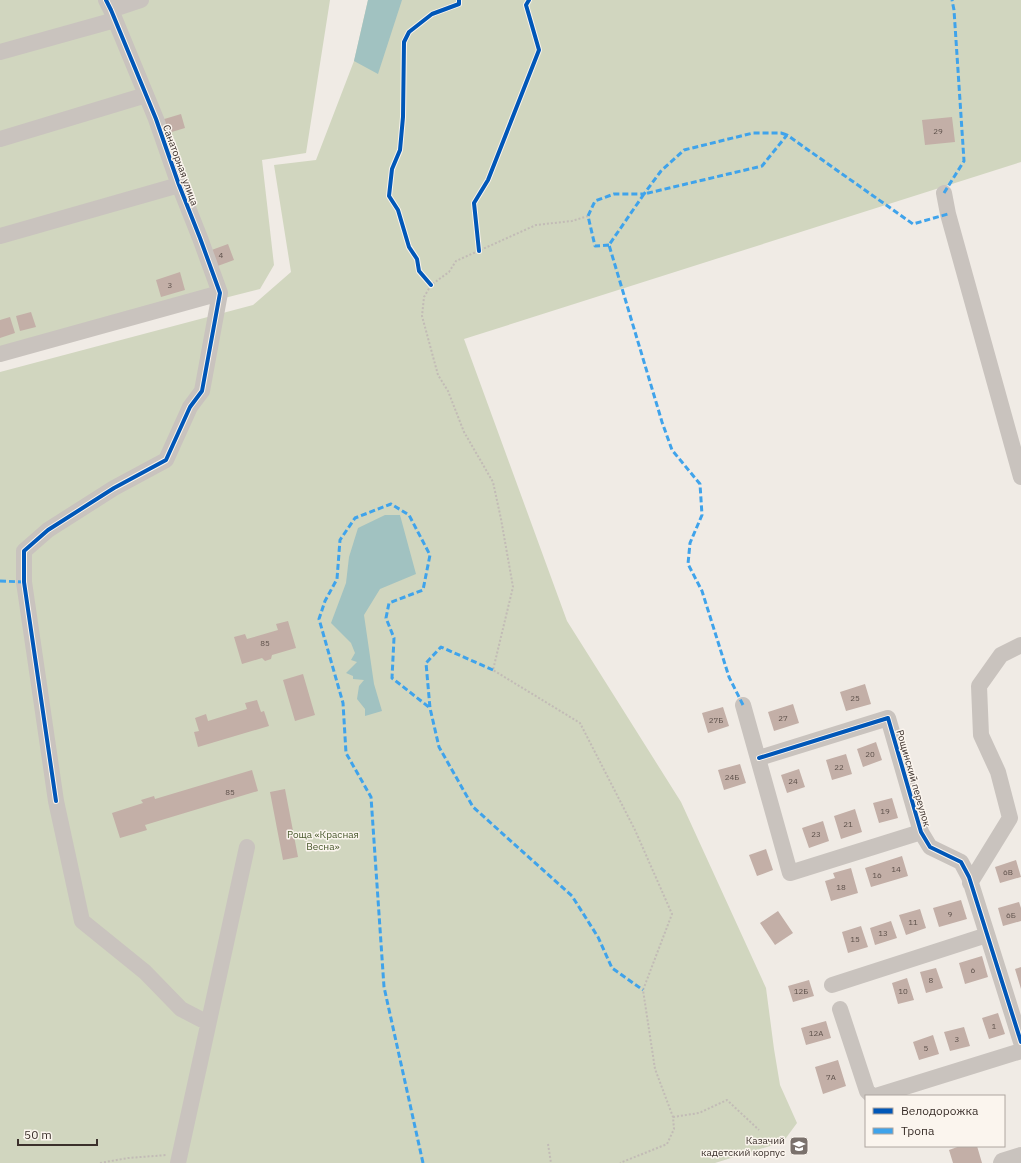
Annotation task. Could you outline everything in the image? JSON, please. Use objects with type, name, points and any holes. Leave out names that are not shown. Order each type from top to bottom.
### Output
[{"type":"street","points":[[0,52],[141,0]]},
{"type":"street","name":"Санаторная улица","points":[[111,10],[146,95],[220,293]]},
{"type":"street","points":[[0,139],[146,95]]},
{"type":"street","points":[[0,236],[179,185]]},
{"type":"street","points":[[944,193],[948,214],[1021,477]]},
{"type":"street","points":[[0,354],[220,293],[202,391],[190,407],[166,460],[107,492],[48,530],[24,551],[24,582],[56,801],[82,921],[145,972],[181,1009],[208,1024]]},
{"type":"street","points":[[970,883],[1010,818],[998,772],[981,735],[979,686],[1001,655],[1021,644]]},
{"type":"street","name":"Рощинский переулок","points":[[743,705],[790,873],[921,832]]},
{"type":"street","name":"Рощинский переулок","points":[[759,758],[888,718],[921,832],[930,847],[961,862],[970,883],[1021,1042]]},
{"type":"street","points":[[179,1159],[247,847]]},
{"type":"street","points":[[832,985],[987,935]]},
{"type":"street","points":[[840,1010],[867,1091],[871,1095]]},
{"type":"street","points":[[879,1095],[1021,1051]]},
{"type":"street","points":[[1001,1163],[1002,1161],[1021,1155]]},
{"type":"path","points":[[588,216],[572,221],[536,226],[456,261],[449,272],[431,285],[424,297],[422,316],[438,375],[448,391],[464,432],[493,482],[513,587],[493,670],[580,723],[635,830],[672,914],[643,990],[655,1069],[673,1117],[674,1129],[667,1144],[620,1163]]},
{"type":"path","points":[[478,243],[479,251]]},
{"type":"path","points":[[427,280],[431,285]]},
{"type":"path","points":[[673,1117],[699,1113],[727,1100],[759,1130]]},
{"type":"path","points":[[548,1144],[551,1163]]},
{"type":"path","points":[[100,1163],[128,1158],[179,1159]]},
{"type":"green space","points":[[0,0],[330,0],[306,153],[262,160],[274,265],[260,289],[0,355]]},
{"type":"green space","name":"Роща «Красная Весна»","points":[[368,0],[1021,0],[1021,162],[464,339],[567,621],[681,802],[766,988],[780,1085],[797,1123],[783,1142],[715,1163],[0,1163],[0,372],[253,305],[291,272],[274,165],[316,160],[354,61]]},
{"type":"water","points":[[368,0],[402,0],[378,74],[354,61]]},
{"type":"water","points":[[385,515],[400,515],[416,574],[380,589],[364,615],[374,684],[382,711],[365,716],[365,709],[357,699],[359,686],[364,680],[353,679],[353,676],[346,673],[357,662],[351,660],[355,653],[351,643],[331,623],[346,583],[349,557],[358,528]]},
{"type":"building","points":[[181,114],[185,128],[165,134],[161,120]]},
{"type":"building","points":[[952,117],[955,142],[925,145],[922,120]]},
{"type":"building","points":[[228,244],[234,260],[215,267],[209,251]]},
{"type":"building","points":[[180,272],[185,290],[161,297],[156,280]]},
{"type":"building","points":[[31,312],[36,327],[20,331],[16,316]]},
{"type":"building","points":[[10,317],[15,333],[0,338],[0,320]]},
{"type":"building","points":[[288,621],[296,648],[272,655],[271,659],[265,661],[262,658],[242,664],[234,637],[245,634],[247,639],[278,630],[276,624]]},
{"type":"building","points":[[303,674],[315,715],[295,721],[283,680]]},
{"type":"building","points":[[865,684],[871,704],[846,711],[840,692]]},
{"type":"building","points":[[257,700],[261,712],[264,711],[269,726],[198,747],[194,732],[199,731],[195,718],[206,714],[208,721],[247,709],[245,703]]},
{"type":"building","points":[[793,704],[799,723],[774,731],[768,712]]},
{"type":"building","points":[[723,707],[729,726],[708,733],[702,713]]},
{"type":"building","points":[[876,742],[882,760],[863,767],[857,749]]},
{"type":"building","points":[[846,754],[852,774],[832,780],[826,760]]},
{"type":"building","points":[[740,764],[746,783],[724,790],[718,770]]},
{"type":"building","points":[[799,769],[805,787],[787,793],[781,775]]},
{"type":"building","points":[[252,770],[258,791],[145,825],[147,830],[120,838],[112,813],[143,803],[141,800],[154,796],[155,799]]},
{"type":"building","points":[[285,789],[298,857],[283,860],[270,792]]},
{"type":"building","points":[[892,798],[898,818],[879,823],[873,803]]},
{"type":"building","points":[[855,809],[862,832],[841,839],[834,816]]},
{"type":"building","points":[[823,821],[829,841],[809,848],[802,828]]},
{"type":"building","points":[[766,849],[773,870],[757,876],[749,855]]},
{"type":"building","points":[[902,856],[908,876],[871,887],[865,868]]},
{"type":"building","points":[[1016,860],[1021,877],[1000,883],[995,867]]},
{"type":"building","points":[[851,868],[858,893],[831,901],[825,881],[835,878],[833,873]]},
{"type":"building","points":[[961,900],[967,919],[939,927],[933,908]]},
{"type":"building","points":[[1019,902],[1021,908],[1021,921],[1003,926],[998,908]]},
{"type":"building","points":[[920,909],[926,928],[906,935],[899,915]]},
{"type":"building","points":[[778,911],[793,933],[775,945],[760,923]]},
{"type":"building","points":[[891,921],[897,938],[875,945],[870,928]]},
{"type":"building","points":[[861,926],[868,947],[848,953],[842,932]]},
{"type":"building","points":[[982,956],[988,977],[965,984],[959,963]]},
{"type":"building","points":[[1021,967],[1021,989],[1015,969]]},
{"type":"building","points":[[936,968],[943,988],[926,993],[920,972]]},
{"type":"building","points":[[907,978],[914,1000],[898,1004],[892,983]]},
{"type":"building","points":[[809,980],[814,996],[793,1002],[788,986]]},
{"type":"building","points":[[998,1013],[1005,1034],[989,1039],[982,1018]]},
{"type":"building","points":[[826,1021],[831,1038],[806,1045],[801,1028]]},
{"type":"building","points":[[964,1027],[970,1046],[950,1051],[944,1032]]},
{"type":"building","points":[[933,1035],[939,1054],[919,1060],[913,1042]]},
{"type":"building","points":[[838,1060],[846,1086],[823,1094],[815,1067]]},
{"type":"building","points":[[957,1147],[977,1147],[982,1163],[953,1163],[949,1150]]},
{"type":"marked path","points":[[944,193],[964,161],[954,10],[952,0]]},
{"type":"marked path","points":[[609,245],[595,246],[588,216],[595,201],[614,194],[644,194],[661,171],[684,150],[753,133],[781,133],[787,135]]},
{"type":"marked path","points":[[743,705],[729,677],[702,591],[688,564],[690,543],[702,515],[700,484],[672,450],[662,422],[609,245],[644,194],[762,166],[787,135],[913,224],[948,214]]},
{"type":"marked path","points":[[423,1163],[384,987],[371,797],[346,753],[343,703],[319,619],[325,601],[337,579],[340,540],[355,518],[391,504],[409,515],[430,555],[423,590],[389,603],[386,618],[394,638],[392,678],[430,708]]},
{"type":"marked path","points":[[0,581],[24,582]]},
{"type":"marked path","points":[[493,670],[441,647],[426,663],[430,708],[439,747],[473,807],[572,896],[598,937],[612,968],[643,990]]},
{"type":"cycle path","points":[[56,801],[24,582],[24,551],[48,530],[114,488],[166,460],[190,407],[202,391],[220,293],[156,119],[106,0]]},
{"type":"cycle path","points":[[431,285],[419,271],[417,259],[409,247],[398,210],[389,196],[392,169],[400,150],[403,117],[404,42],[409,32],[432,14],[459,4],[459,0]]},
{"type":"cycle path","points":[[479,251],[474,203],[488,180],[539,50],[526,5],[529,0]]},
{"type":"cycle path","points":[[759,758],[888,718],[921,832],[930,847],[961,862],[969,877],[1021,1042]]},
{"type":"place","name":"Казачий кадетский корпус","points":[[799,1146]]}]
